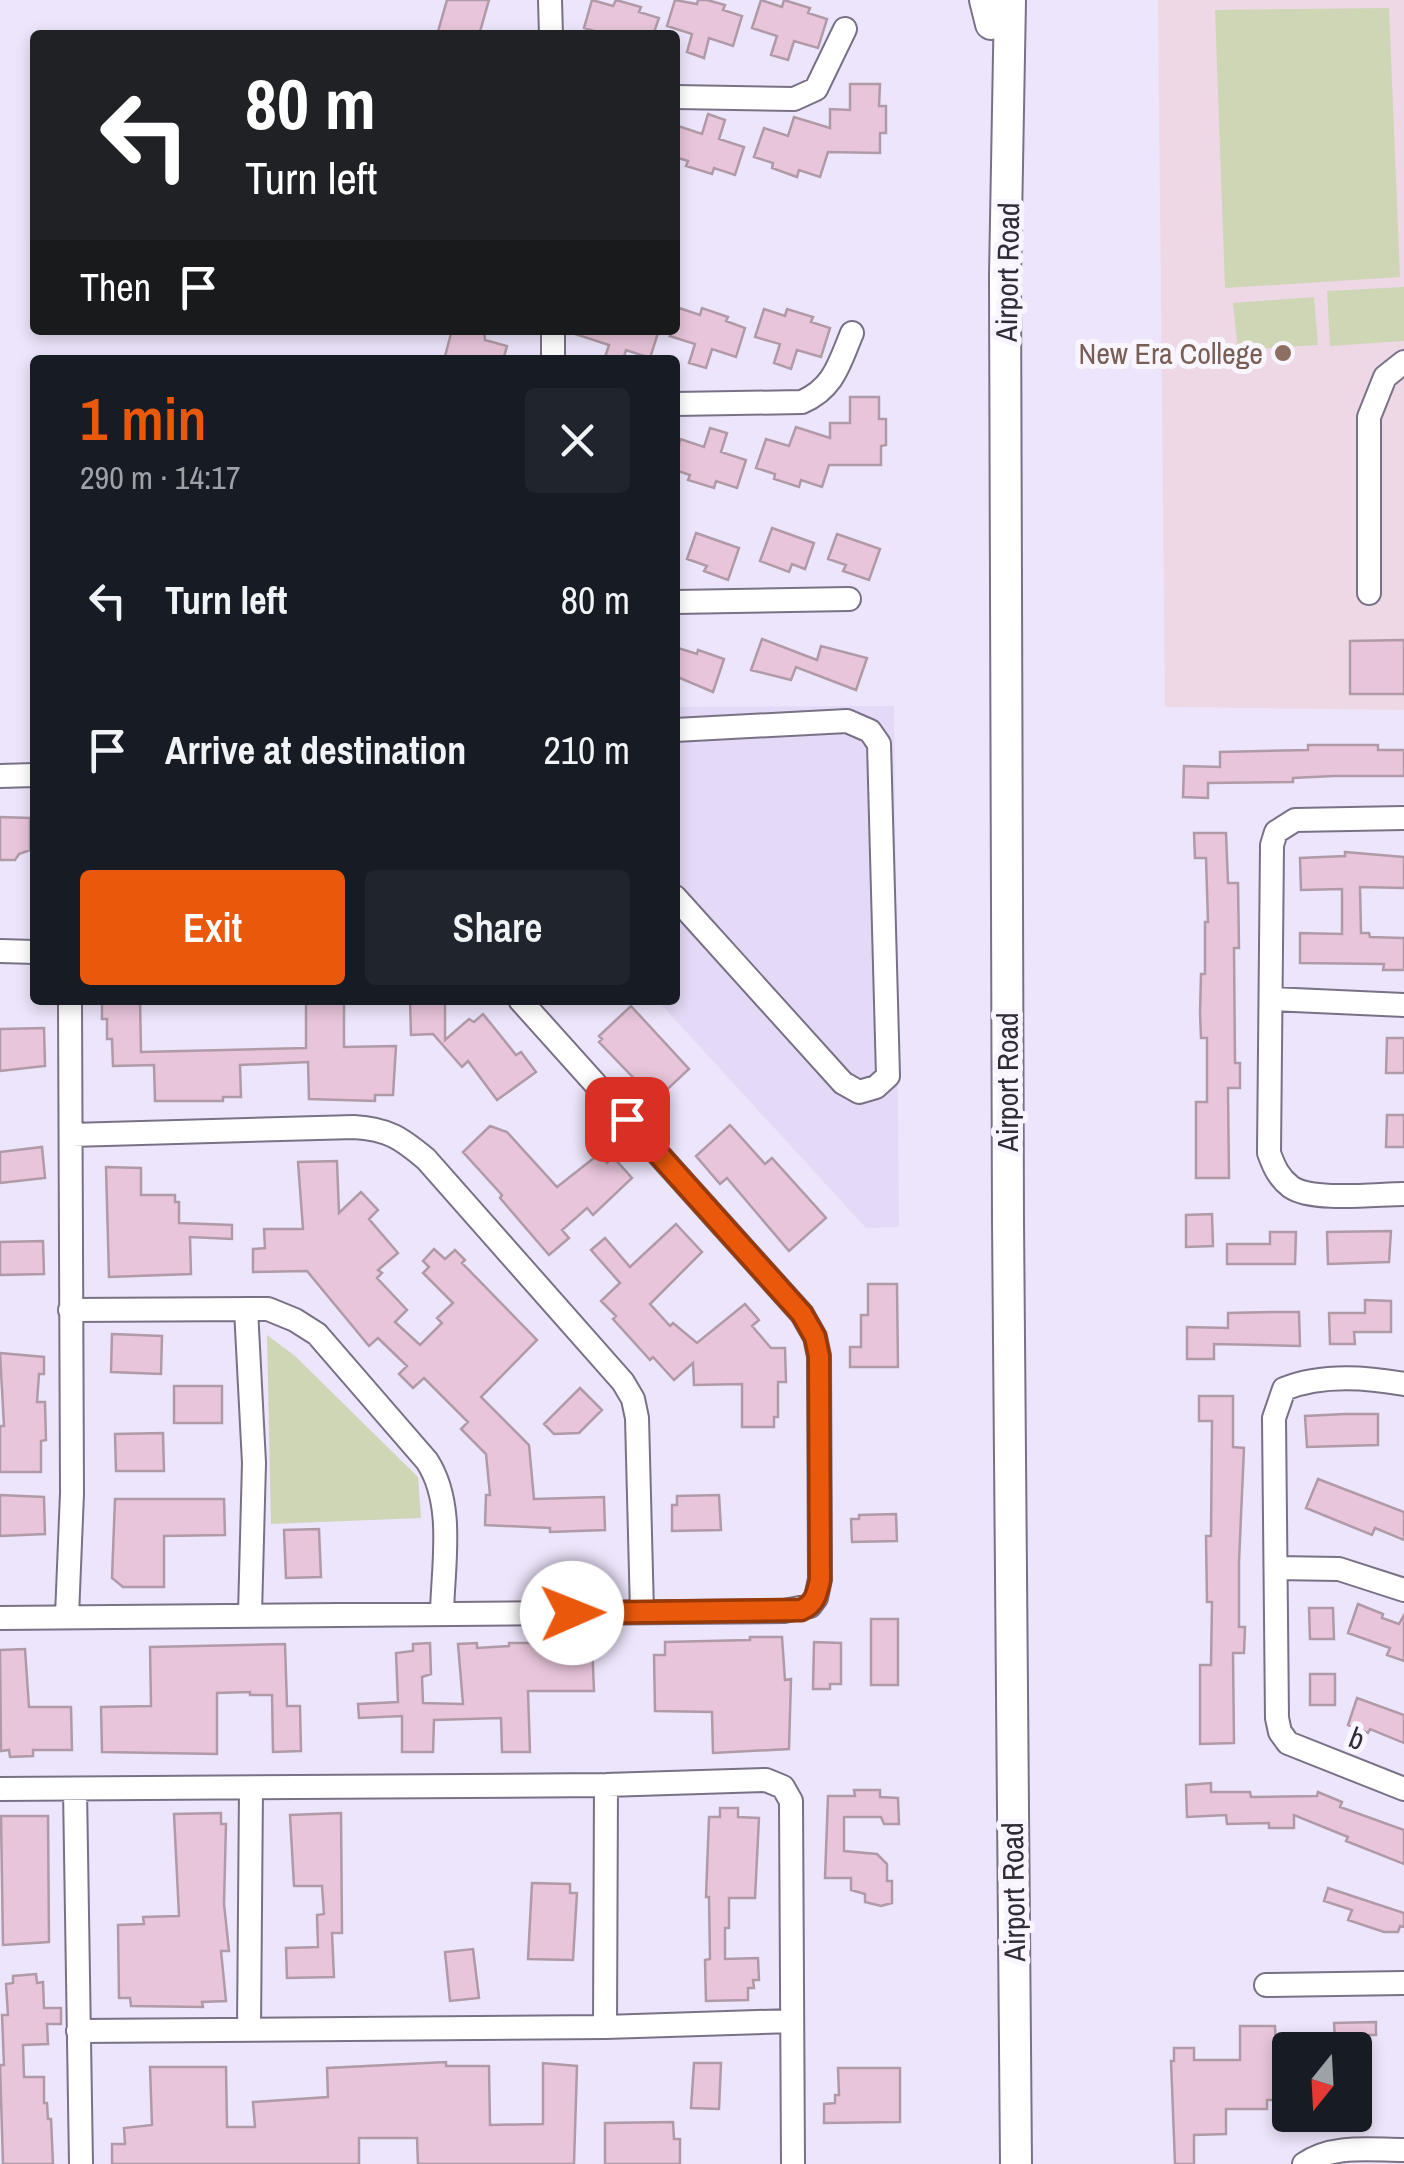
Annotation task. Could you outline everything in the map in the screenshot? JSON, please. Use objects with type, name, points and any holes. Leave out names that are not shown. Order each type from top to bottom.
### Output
[{"type":"main road","name":"Airport Road","points":[[994,6],[1005,276],[1016,2164]]},
{"type":"street","points":[[550,0],[551,30]]},
{"type":"street","points":[[680,97],[794,99],[816,89],[844,28]]},
{"type":"street","points":[[680,404],[802,402],[821,394],[832,382],[852,333]]},
{"type":"street","points":[[1369,593],[1369,417],[1386,377],[1404,362]]},
{"type":"street","points":[[680,602],[849,599]]},
{"type":"street","points":[[680,730],[847,721],[870,731],[880,744],[888,1076],[876,1087],[860,1092],[843,1083],[680,904]]},
{"type":"street","points":[[0,776],[30,775]]},
{"type":"street","points":[[1404,818],[1296,820],[1276,832],[1272,845],[1269,1154],[1277,1174],[1292,1188],[1308,1194],[1404,1194]]},
{"type":"street","points":[[0,951],[30,952]]},
{"type":"street","points":[[1272,998],[1404,1005]]},
{"type":"street","points":[[67,1616],[72,1493],[70,1005]]},
{"type":"street","points":[[0,1618],[784,1612],[810,1606],[820,1580],[819,1356],[815,1337],[802,1314],[524,1005]]},
{"type":"street","points":[[70,1135],[354,1127],[380,1129],[406,1142],[623,1382],[633,1399],[637,1418],[642,1612]]},
{"type":"street","points":[[246,1309],[254,1463],[250,1614]]},
{"type":"street","points":[[70,1310],[268,1309],[317,1334],[428,1460],[439,1479],[442,1614]]},
{"type":"street","points":[[1404,1384],[1322,1379],[1284,1390],[1274,1418],[1276,1568],[1339,1569],[1404,1590]]},
{"type":"street","name":"b","points":[[1276,1568],[1280,1732],[1288,1744],[1404,1788]]},
{"type":"street","points":[[0,1789],[606,1785],[766,1780],[784,1787],[792,1802],[792,2164]]},
{"type":"street","points":[[605,2027],[606,1785]]},
{"type":"street","points":[[249,2029],[251,1788]]},
{"type":"street","points":[[75,1789],[81,2164]]},
{"type":"street","points":[[1266,1985],[1404,1983]]},
{"type":"street","points":[[78,2032],[605,2027],[791,2021]]},
{"type":"street","points":[[1304,2164],[1318,2154],[1335,2150],[1404,2150]]},
{"type":"shaded area","name":"New Era College","points":[[1158,0],[1404,0],[1404,710],[1165,707]]},
{"type":"shaded area","points":[[894,706],[899,1227],[866,1228],[662,1005],[680,1005],[680,707]]},
{"type":"green space","points":[[1389,8],[1400,277],[1225,288],[1215,10]]},
{"type":"green space","points":[[1404,287],[1404,341],[1330,346],[1327,291]]},
{"type":"green space","points":[[1314,297],[1318,345],[1238,350],[1233,303]]},
{"type":"green space","points":[[267,1335],[295,1356],[418,1477],[421,1518],[271,1524]]},
{"type":"building","points":[[447,0],[489,0],[480,30],[438,30]]},
{"type":"building","points":[[592,0],[613,6],[616,0],[641,7],[639,12],[659,18],[655,30],[584,28]]},
{"type":"building","points":[[675,0],[697,4],[698,0],[707,0],[742,16],[733,46],[709,38],[704,58],[687,52],[692,34],[667,26]]},
{"type":"building","points":[[761,0],[782,7],[784,0],[810,8],[808,13],[827,19],[818,48],[794,41],[788,60],[771,55],[777,36],[752,28]]},
{"type":"building","points":[[850,84],[880,84],[879,106],[886,106],[886,133],[880,133],[880,153],[828,152],[820,177],[799,170],[797,177],[754,157],[764,128],[788,136],[794,117],[830,128],[830,109],[850,110]]},
{"type":"building","points":[[708,114],[725,120],[719,139],[744,147],[735,175],[714,168],[712,174],[686,166],[688,161],[680,159],[680,127],[702,134]]},
{"type":"building","points":[[680,308],[700,315],[702,308],[745,328],[736,357],[712,349],[706,368],[689,363],[695,344],[670,336],[680,335]]},
{"type":"building","points":[[764,309],[785,316],[787,309],[813,317],[811,322],[830,328],[821,357],[797,350],[791,369],[774,363],[780,344],[755,337]]},
{"type":"building","points":[[451,335],[484,335],[485,340],[507,346],[504,355],[445,355]]},
{"type":"building","points":[[578,335],[657,335],[651,355],[626,350],[624,355],[606,355],[609,345]]},
{"type":"building","points":[[850,397],[879,397],[879,419],[886,419],[881,465],[829,465],[822,487],[801,480],[799,487],[756,468],[766,439],[789,446],[796,427],[830,438],[830,423],[850,423]]},
{"type":"building","points":[[710,428],[727,433],[721,452],[746,460],[737,488],[716,481],[714,488],[688,480],[690,475],[680,472],[680,439],[704,447]]},
{"type":"building","points":[[772,528],[814,543],[805,569],[792,564],[789,572],[760,561]]},
{"type":"building","points":[[696,533],[739,548],[728,580],[687,559]]},
{"type":"building","points":[[837,534],[880,549],[869,580],[843,571],[846,565],[828,559]]},
{"type":"building","points":[[762,639],[817,660],[821,646],[867,658],[856,690],[796,667],[791,680],[751,670]]},
{"type":"building","points":[[1404,640],[1404,694],[1350,694],[1350,641]]},
{"type":"building","points":[[680,649],[724,659],[713,692],[680,678]]},
{"type":"building","points":[[1308,745],[1378,745],[1378,750],[1404,750],[1404,776],[1208,783],[1208,798],[1183,797],[1184,766],[1220,767],[1220,752],[1308,750]]},
{"type":"building","points":[[0,817],[30,818],[30,850],[15,860],[0,860]]},
{"type":"building","points":[[1194,833],[1226,833],[1228,883],[1238,883],[1235,1063],[1240,1063],[1240,1088],[1228,1088],[1229,1178],[1196,1178],[1196,1102],[1207,1102],[1207,1038],[1201,1038],[1200,1013],[1208,922],[1206,858],[1195,858]]},
{"type":"building","points":[[1345,852],[1404,857],[1404,888],[1360,887],[1361,933],[1404,938],[1404,970],[1383,970],[1384,964],[1300,963],[1300,933],[1342,934],[1342,889],[1301,890],[1300,858],[1345,856]]},
{"type":"building","points":[[102,1005],[140,1005],[141,1052],[306,1048],[306,1005],[344,1005],[344,1047],[396,1046],[393,1095],[375,1095],[375,1101],[309,1099],[308,1062],[240,1065],[241,1097],[223,1097],[223,1101],[155,1101],[154,1065],[113,1066],[112,1039],[107,1039],[107,1019],[102,1019]]},
{"type":"building","points":[[410,1005],[445,1005],[445,1040],[469,1019],[474,1022],[483,1014],[516,1055],[521,1052],[536,1072],[497,1100],[468,1061],[462,1067],[433,1034],[411,1035]]},
{"type":"building","points":[[631,1006],[689,1069],[658,1098],[652,1091],[649,1094],[599,1042],[599,1036]]},
{"type":"building","points":[[44,1028],[45,1066],[0,1071],[0,1029]]},
{"type":"building","points":[[1387,1038],[1404,1038],[1404,1073],[1386,1073]]},
{"type":"building","points":[[1387,1115],[1404,1115],[1404,1147],[1386,1147]]},
{"type":"building","points":[[730,1125],[765,1164],[772,1158],[826,1218],[789,1251],[727,1178],[720,1184],[696,1156]]},
{"type":"building","points":[[490,1126],[507,1132],[557,1187],[599,1154],[607,1163],[613,1157],[632,1178],[593,1215],[587,1208],[562,1230],[569,1238],[549,1255],[463,1152]]},
{"type":"building","points":[[42,1147],[45,1178],[0,1183],[0,1152]]},
{"type":"building","points":[[337,1161],[339,1213],[361,1192],[378,1210],[369,1219],[398,1253],[378,1270],[382,1273],[377,1278],[407,1310],[395,1322],[420,1345],[442,1323],[437,1318],[453,1303],[423,1273],[429,1267],[423,1261],[434,1249],[445,1259],[455,1250],[465,1260],[462,1263],[537,1340],[481,1397],[529,1445],[534,1499],[604,1497],[605,1530],[550,1532],[550,1528],[485,1525],[486,1495],[490,1495],[486,1454],[461,1429],[468,1422],[424,1378],[413,1388],[399,1374],[407,1366],[378,1338],[369,1346],[307,1271],[253,1272],[253,1249],[265,1248],[264,1229],[303,1229],[298,1162]]},
{"type":"building","points":[[106,1167],[141,1168],[141,1195],[175,1195],[179,1223],[232,1225],[232,1239],[190,1237],[191,1274],[109,1277]]},
{"type":"building","points":[[1212,1214],[1213,1246],[1186,1247],[1186,1215]]},
{"type":"building","points":[[676,1224],[702,1252],[650,1304],[670,1326],[673,1323],[697,1343],[745,1304],[759,1320],[752,1326],[771,1348],[785,1348],[786,1382],[778,1382],[778,1417],[774,1417],[774,1427],[742,1427],[742,1384],[694,1385],[693,1363],[674,1380],[653,1357],[650,1360],[601,1301],[620,1283],[591,1250],[605,1238],[630,1267]]},
{"type":"building","points":[[1391,1231],[1389,1262],[1328,1264],[1327,1232]]},
{"type":"building","points":[[1270,1232],[1296,1232],[1295,1264],[1227,1264],[1227,1244],[1270,1244]]},
{"type":"building","points":[[43,1241],[44,1274],[0,1275],[0,1242]]},
{"type":"building","points":[[868,1284],[897,1284],[898,1367],[850,1367],[850,1347],[861,1347],[861,1315],[868,1315]]},
{"type":"building","points":[[1365,1300],[1391,1301],[1391,1332],[1354,1332],[1355,1344],[1330,1344],[1329,1313],[1365,1313]]},
{"type":"building","points":[[1299,1312],[1300,1346],[1214,1344],[1214,1359],[1187,1359],[1187,1327],[1228,1328],[1228,1313]]},
{"type":"building","points":[[112,1334],[162,1336],[161,1374],[111,1372]]},
{"type":"building","points":[[0,1353],[44,1357],[37,1402],[45,1402],[46,1440],[41,1441],[41,1472],[0,1472],[0,1426],[4,1426]]},
{"type":"building","points":[[174,1386],[222,1386],[222,1423],[174,1423]]},
{"type":"building","points":[[580,1388],[602,1410],[579,1433],[554,1434],[544,1424]]},
{"type":"building","points":[[1199,1396],[1233,1396],[1233,1447],[1244,1448],[1239,1627],[1245,1627],[1244,1653],[1233,1653],[1234,1743],[1200,1744],[1200,1665],[1211,1665],[1212,1602],[1207,1602],[1206,1536],[1211,1536],[1212,1421],[1199,1421]]},
{"type":"building","points":[[1378,1414],[1378,1445],[1307,1447],[1305,1416]]},
{"type":"building","points":[[163,1433],[164,1471],[116,1471],[115,1434]]},
{"type":"building","points":[[1318,1479],[1404,1512],[1404,1540],[1375,1528],[1372,1535],[1306,1508]]},
{"type":"building","points":[[0,1495],[44,1497],[45,1534],[0,1536]]},
{"type":"building","points":[[719,1495],[721,1530],[672,1531],[672,1505],[677,1505],[677,1496]]},
{"type":"building","points":[[115,1499],[224,1499],[225,1535],[164,1536],[164,1587],[123,1587],[112,1578]]},
{"type":"building","points":[[896,1514],[897,1541],[852,1542],[851,1519],[859,1519],[859,1515]]},
{"type":"building","points":[[319,1529],[321,1577],[286,1578],[284,1530]]},
{"type":"building","points":[[1358,1604],[1399,1624],[1404,1615],[1404,1661],[1387,1655],[1390,1648],[1348,1633]]},
{"type":"building","points":[[1309,1608],[1333,1608],[1334,1639],[1310,1639]]},
{"type":"building","points":[[871,1619],[898,1619],[898,1685],[871,1685]]},
{"type":"building","points":[[782,1637],[785,1680],[791,1679],[789,1749],[713,1753],[712,1712],[655,1711],[654,1655],[665,1655],[665,1642]]},
{"type":"building","points":[[814,1642],[841,1643],[841,1684],[813,1689]]},
{"type":"building","points":[[430,1643],[431,1674],[422,1677],[423,1703],[463,1704],[458,1644],[477,1643],[477,1648],[509,1643],[592,1643],[594,1691],[528,1691],[530,1752],[502,1752],[501,1718],[434,1720],[433,1752],[402,1752],[402,1716],[359,1718],[358,1704],[398,1702],[396,1653],[413,1651],[413,1644]]},
{"type":"building","points":[[285,1644],[287,1706],[300,1706],[301,1751],[273,1752],[272,1695],[250,1692],[217,1693],[217,1754],[102,1752],[101,1707],[151,1706],[150,1647]]},
{"type":"building","points":[[25,1649],[29,1707],[71,1707],[72,1750],[33,1750],[33,1756],[10,1757],[9,1750],[1,1751],[0,1650]]},
{"type":"building","points":[[1310,1674],[1335,1674],[1335,1705],[1310,1705]]},
{"type":"building","points":[[1357,1698],[1404,1715],[1404,1743],[1348,1725]]},
{"type":"building","points":[[1211,1783],[1211,1792],[1250,1792],[1251,1797],[1317,1796],[1318,1792],[1342,1802],[1340,1807],[1404,1830],[1404,1864],[1294,1815],[1294,1828],[1269,1828],[1269,1823],[1227,1824],[1226,1815],[1187,1817],[1186,1785]]},
{"type":"building","points":[[854,1790],[880,1790],[880,1797],[898,1798],[899,1824],[884,1824],[881,1817],[844,1817],[844,1851],[877,1854],[887,1864],[892,1903],[881,1906],[865,1902],[865,1894],[851,1890],[851,1878],[825,1878],[828,1796],[855,1796]]},
{"type":"building","points":[[720,1808],[738,1808],[738,1817],[759,1818],[755,1898],[729,1898],[729,1928],[725,1928],[725,1959],[758,1958],[759,1980],[753,1980],[754,1988],[748,1988],[748,2000],[706,2001],[705,1960],[710,1959],[706,1897],[709,1817],[720,1817]]},
{"type":"building","points":[[221,1813],[221,1824],[226,1824],[224,1904],[229,1951],[221,1951],[226,2001],[202,2002],[203,2007],[131,2006],[130,1998],[119,1998],[118,1925],[144,1924],[143,1917],[179,1916],[174,1814]]},
{"type":"building","points":[[341,1813],[342,1933],[332,1933],[334,1977],[287,1978],[286,1948],[318,1947],[317,1915],[324,1914],[322,1886],[294,1886],[290,1815]]},
{"type":"building","points":[[1,1816],[48,1816],[49,1942],[3,1945]]},
{"type":"building","points":[[532,1883],[570,1884],[570,1893],[577,1893],[573,1960],[528,1959]]},
{"type":"building","points":[[1328,1888],[1404,1913],[1404,1927],[1400,1926],[1398,1932],[1384,1932],[1348,1920],[1352,1910],[1324,1901]]},
{"type":"building","points":[[473,1949],[479,1998],[450,2001],[445,1952]]},
{"type":"building","points":[[36,1974],[37,1983],[43,1982],[44,2008],[61,2008],[61,2024],[47,2024],[48,2044],[23,2045],[24,2077],[44,2077],[53,2164],[3,2164],[0,2065],[4,2065],[2,2015],[8,2015],[6,1984],[13,1983],[13,1976]]},
{"type":"building","points":[[1376,2022],[1376,2035],[1335,2032],[1334,2023]]},
{"type":"building","points":[[1240,2026],[1275,2026],[1272,2100],[1267,2100],[1267,2109],[1226,2109],[1226,2134],[1194,2135],[1194,2164],[1175,2164],[1171,2061],[1174,2048],[1194,2048],[1194,2060],[1240,2060]]},
{"type":"building","points":[[446,2062],[446,2066],[489,2066],[490,2125],[543,2124],[543,2063],[577,2066],[574,2164],[418,2164],[417,2138],[359,2138],[359,2164],[112,2164],[112,2144],[125,2144],[124,2128],[152,2125],[150,2067],[226,2067],[227,2127],[255,2127],[253,2102],[328,2097],[327,2068]]},
{"type":"building","points":[[694,2063],[721,2063],[719,2109],[691,2108]]},
{"type":"building","points":[[838,2068],[900,2068],[900,2122],[824,2123],[824,2104],[835,2103],[835,2095],[839,2095]]},
{"type":"building","points":[[673,2122],[674,2139],[680,2139],[680,2164],[605,2164],[605,2123]]},
{"type":"place","name":"New Era College","points":[[1283,353]]},
{"type":"route","points":[[572,1613],[801,1610],[816,1598],[820,1580],[819,1356],[815,1337],[802,1314],[627,1119]]}]
